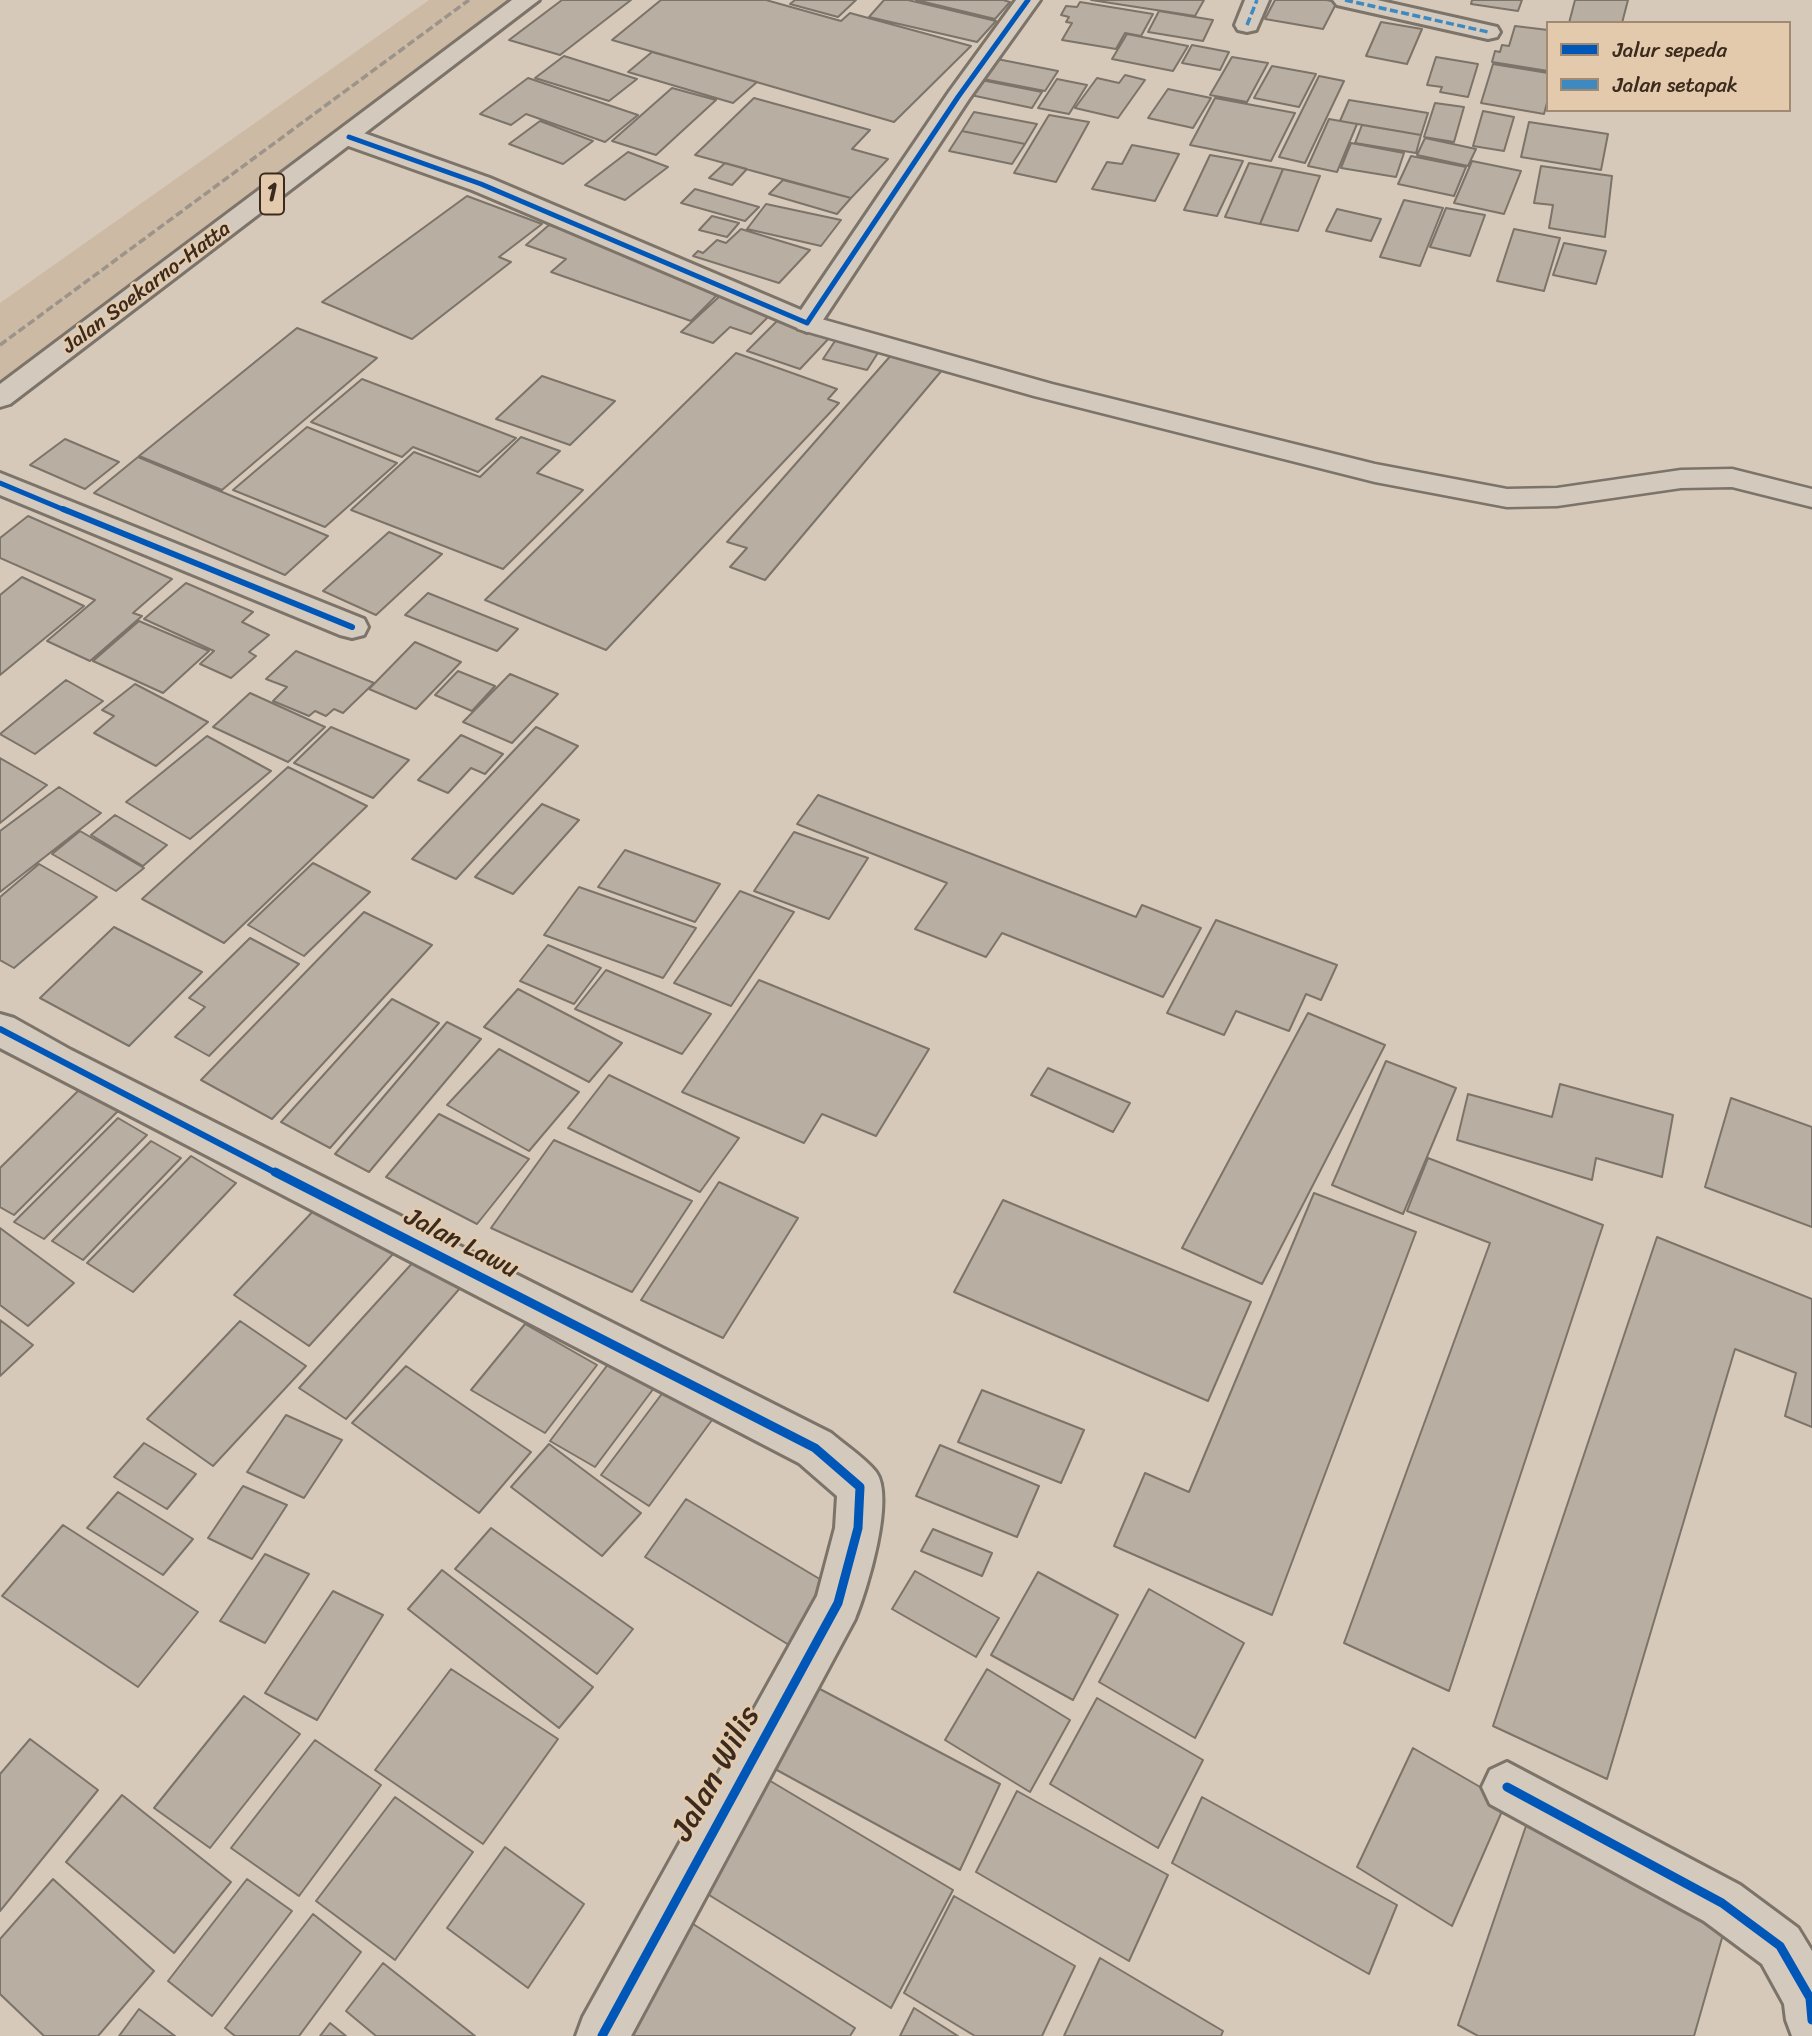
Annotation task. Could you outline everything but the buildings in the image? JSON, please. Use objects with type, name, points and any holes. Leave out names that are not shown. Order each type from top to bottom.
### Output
[{"type":"main road","name":"Jalan Soekarno-Hatta","points":[[8,392],[527,0]]},
{"type":"main road","points":[[349,137],[481,184],[807,323],[958,97],[1028,0]]},
{"type":"main road","points":[[1247,25],[1257,0]]},
{"type":"main road","points":[[1345,0],[1488,32]]},
{"type":"main road","points":[[0,483],[352,627]]},
{"type":"main road","name":"Jalan Lawu","points":[[0,1029],[815,1448],[860,1487],[858,1528]]},
{"type":"main road","name":"Jalan Wilis","points":[[602,2036],[838,1603],[858,1528]]},
{"type":"main road","points":[[1507,1787],[1722,1902],[1780,1946],[1810,1997],[1812,2020]]},
{"type":"lane","points":[[807,323],[1044,390],[1375,473],[1507,499],[1557,497],[1681,479],[1720,478],[1732,478],[1812,498]]},
{"type":"shaded area","points":[[429,0],[518,0],[0,390],[0,303]]},
{"type":"railway","points":[[0,345],[469,0]]},
{"type":"marked path","points":[[1247,25],[1257,0]]},
{"type":"marked path","points":[[1345,0],[1488,32]]},
{"type":"cycle path","points":[[349,137],[481,184],[807,323],[958,97],[1028,0]]},
{"type":"cycle path","points":[[0,483],[352,627]]},
{"type":"cycle path","points":[[0,1029],[57,1061],[815,1448],[860,1487],[858,1528],[838,1603],[602,2036]]},
{"type":"cycle path","points":[[1507,1787],[1722,1903],[1780,1946],[1810,1998],[1812,2020]]}]
